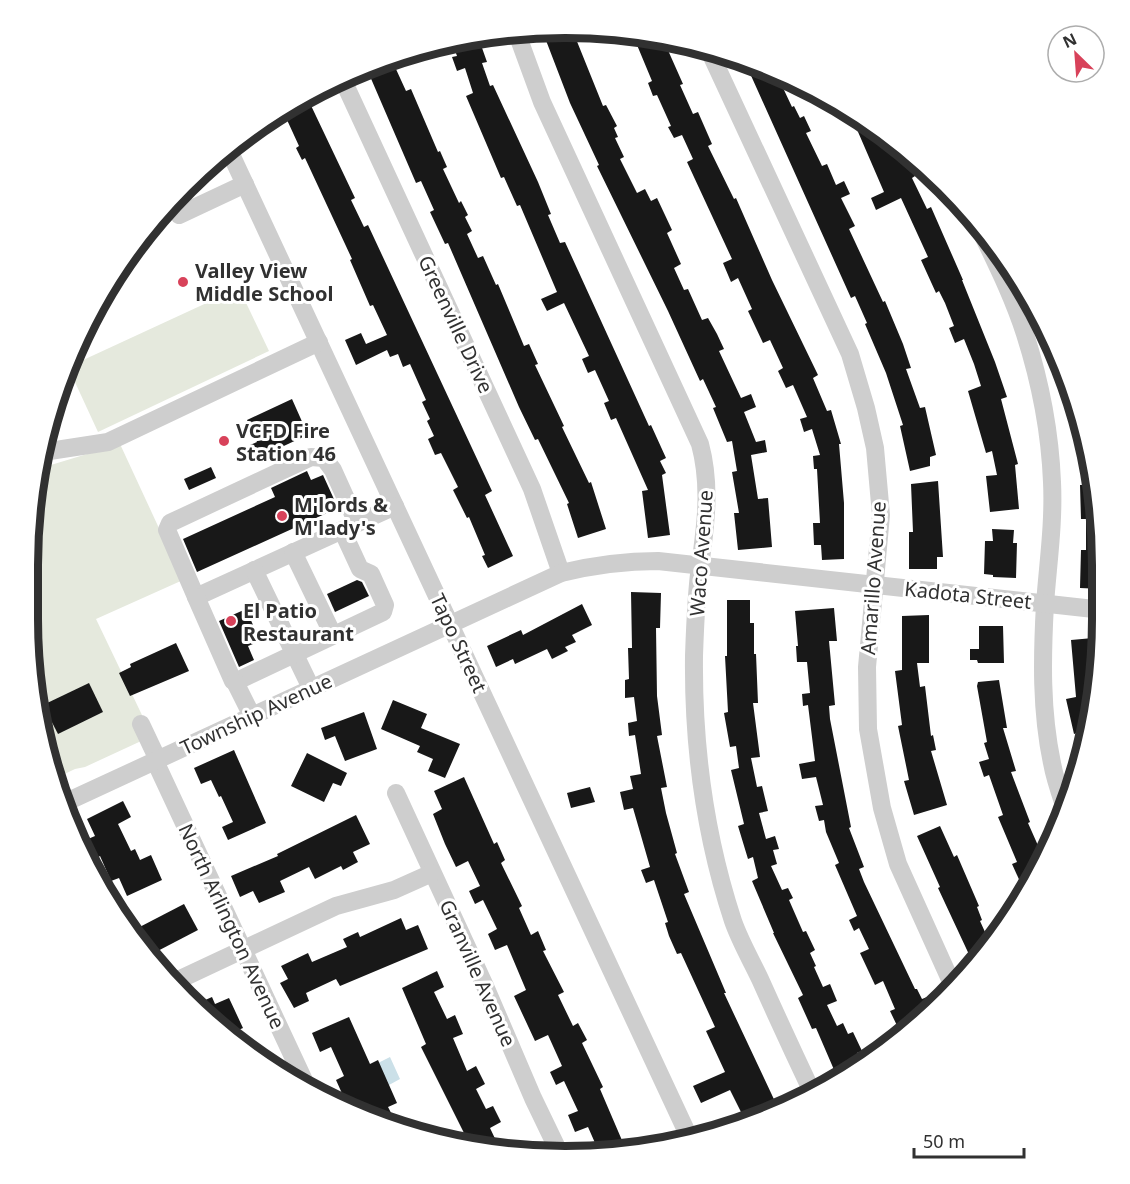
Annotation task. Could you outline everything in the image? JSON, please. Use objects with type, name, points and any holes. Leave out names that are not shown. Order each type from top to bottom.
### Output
[{"type":"street","name":"Waco Avenue","points":[[519,40],[542,102],[700,444],[706,467],[707,496],[705,544],[700,566],[694,656],[696,732],[706,812],[719,873],[734,923],[809,1086]]},
{"type":"street","name":"Amarillo Avenue","points":[[713,58],[850,354],[866,408],[876,459],[881,515],[867,667],[868,729],[882,808],[898,864],[950,979]]},
{"type":"street","name":"Greenville Drive","points":[[346,86],[532,489],[561,573]]},
{"type":"street","name":"Tapo Street","points":[[232,156],[686,1132]]},
{"type":"street","points":[[179,215],[245,184]]},
{"type":"street","points":[[992,257],[1024,333],[1036,375],[1047,430],[1052,480],[1053,527],[1045,603],[1044,712],[1052,765],[1062,797]]},
{"type":"street","points":[[50,451],[108,442],[319,342]]},
{"type":"street","points":[[235,682],[383,612],[385,605],[371,574],[360,569],[333,470],[324,458],[311,457],[170,523],[167,530],[232,681],[235,682],[252,716]]},
{"type":"street","points":[[195,597],[395,506]]},
{"type":"street","points":[[293,552],[333,634]]},
{"type":"street","name":"Kadota Street","points":[[450,623],[561,573],[595,564],[627,561],[658,561],[1092,609]]},
{"type":"street","points":[[254,570],[311,688]]},
{"type":"street","name":"Township Avenue","points":[[70,800],[450,623]]},
{"type":"street","name":"North Arlington Avenue","points":[[141,723],[302,1077]]},
{"type":"street","name":"Granville Avenue","points":[[396,794],[556,1146]]},
{"type":"street","points":[[180,979],[336,906],[394,890],[432,873]]},
{"type":"shaded area","points":[[239,288],[269,351],[98,432],[72,377],[78,362]]},
{"type":"shaded area","points":[[120,444],[183,580],[96,619],[152,736],[61,776],[48,722],[39,654],[39,530],[47,466]]},
{"type":"water","points":[[390,1057],[400,1079],[389,1085],[378,1063]]},
{"type":"building","points":[[578,38],[576,39],[603,106],[606,105],[617,126],[614,128],[618,137],[615,138],[624,157],[620,159],[637,193],[645,189],[651,201],[657,198],[672,230],[667,233],[681,264],[674,268],[684,290],[688,289],[702,320],[708,318],[717,334],[724,349],[719,351],[741,398],[751,394],[756,407],[744,412],[756,442],[765,440],[767,452],[751,455],[758,499],[768,498],[772,547],[738,550],[734,513],[739,513],[732,472],[737,471],[732,441],[727,442],[713,408],[716,407],[703,379],[700,381],[597,166],[599,165],[570,103],[545,39]]},
{"type":"building","points":[[636,42],[667,48],[693,114],[698,112],[712,144],[708,146],[734,199],[736,198],[772,280],[818,375],[813,378],[827,411],[831,410],[841,444],[839,444],[844,503],[844,559],[822,560],[821,545],[814,545],[813,523],[820,523],[817,469],[814,469],[813,456],[820,455],[812,429],[804,432],[800,419],[807,417],[793,385],[786,388],[778,371],[783,368],[770,340],[763,343],[748,311],[752,309],[738,278],[731,282],[723,263],[732,259],[687,162],[693,159],[682,135],[674,138],[668,127],[671,126],[657,95],[653,96],[648,83],[652,81]]},
{"type":"building","points":[[481,45],[487,62],[482,63],[490,86],[493,85],[538,182],[560,243],[565,242],[649,426],[651,425],[666,458],[660,461],[666,473],[662,475],[670,535],[648,538],[642,491],[648,490],[616,418],[611,420],[604,403],[609,401],[595,370],[588,373],[582,359],[589,356],[564,303],[547,311],[541,299],[557,292],[520,205],[517,206],[504,177],[501,178],[466,96],[473,93],[465,68],[457,71],[452,57],[457,56],[455,50]]},
{"type":"building","points":[[394,65],[406,91],[411,89],[438,152],[440,151],[447,167],[443,169],[459,203],[461,201],[468,215],[465,217],[472,231],[467,234],[478,258],[483,256],[496,285],[498,284],[524,346],[529,344],[538,364],[535,365],[564,426],[562,427],[589,483],[591,482],[606,529],[578,538],[567,504],[569,503],[538,439],[535,440],[519,407],[448,243],[445,244],[430,212],[434,210],[421,181],[416,183],[370,75]]},
{"type":"building","points":[[749,71],[781,85],[792,107],[794,106],[800,118],[804,116],[811,131],[806,133],[822,166],[827,164],[836,185],[844,181],[850,194],[841,198],[855,226],[849,229],[883,302],[885,301],[903,344],[911,368],[906,369],[920,408],[925,407],[936,455],[930,457],[930,466],[910,471],[900,426],[903,425],[886,373],[855,296],[851,298]]},
{"type":"building","points":[[310,103],[355,198],[351,200],[364,227],[368,225],[492,491],[485,495],[513,556],[488,568],[469,517],[467,518],[453,490],[458,487],[441,453],[435,455],[428,439],[434,436],[427,421],[430,419],[422,402],[426,400],[410,364],[403,367],[398,354],[390,357],[387,350],[356,365],[345,340],[361,333],[366,344],[387,335],[373,305],[370,306],[350,260],[352,259],[305,158],[302,160],[296,148],[299,146],[286,117]]},
{"type":"building","points":[[855,124],[910,166],[915,176],[912,178],[927,209],[931,207],[963,280],[1007,397],[1001,399],[1018,464],[1015,465],[1019,509],[990,512],[986,476],[997,475],[992,451],[986,453],[968,391],[981,386],[974,364],[964,339],[955,343],[949,328],[954,326],[939,291],[936,293],[921,260],[928,257],[901,198],[876,210],[871,198],[884,192]]},
{"type":"building","points":[[292,399],[304,426],[299,428],[303,437],[256,459],[250,445],[257,442],[247,420]]},
{"type":"building","points":[[1078,445],[1088,496],[1092,589],[1080,588],[1081,550],[1086,550],[1086,519],[1081,519],[1080,485],[1084,485]]},
{"type":"building","points":[[211,467],[216,478],[189,490],[184,479]]},
{"type":"building","points":[[307,471],[311,480],[323,475],[338,508],[197,572],[183,539],[275,497],[271,488]]},
{"type":"building","points":[[938,481],[943,557],[937,557],[937,569],[909,569],[909,532],[913,532],[911,484]]},
{"type":"building","points":[[992,529],[1014,530],[1013,543],[1017,543],[1016,578],[993,577],[993,575],[984,574],[985,541],[993,541]]},
{"type":"building","points":[[357,580],[362,582],[369,596],[335,612],[327,594]]},
{"type":"building","points":[[631,592],[661,593],[660,628],[656,628],[657,696],[662,735],[657,736],[667,787],[661,788],[677,853],[675,854],[689,892],[684,894],[726,993],[724,993],[775,1102],[743,1116],[730,1090],[701,1103],[693,1086],[725,1072],[706,1031],[715,1027],[681,953],[677,954],[669,936],[665,923],[668,922],[654,880],[646,883],[641,870],[650,867],[633,808],[624,810],[620,792],[633,789],[630,776],[641,774],[635,735],[629,736],[628,723],[637,721],[634,697],[625,698],[625,680],[629,679],[628,648],[632,648]]},
{"type":"building","points":[[727,600],[750,600],[750,623],[754,623],[758,703],[753,703],[760,757],[751,758],[757,787],[762,786],[768,811],[759,813],[766,839],[775,836],[779,849],[773,850],[777,864],[771,866],[782,890],[788,888],[793,898],[789,900],[803,932],[806,931],[815,950],[810,953],[823,987],[830,984],[837,1001],[827,1005],[837,1026],[843,1023],[848,1034],[853,1032],[862,1051],[857,1053],[859,1057],[835,1072],[816,1028],[812,1029],[798,998],[803,995],[773,933],[752,881],[758,878],[753,857],[748,859],[738,826],[744,824],[731,770],[739,768],[736,746],[730,747],[724,713],[728,712],[725,656],[727,656]]},
{"type":"building","points":[[582,604],[592,625],[572,635],[576,642],[565,647],[568,651],[552,659],[547,649],[515,664],[513,659],[496,667],[487,646],[521,630],[523,635]]},
{"type":"building","points":[[834,608],[837,641],[829,641],[835,705],[829,706],[851,827],[849,828],[864,867],[859,869],[864,882],[915,989],[922,999],[927,997],[929,1001],[898,1028],[890,1011],[895,1009],[883,981],[875,985],[860,953],[869,949],[859,928],[854,931],[849,920],[857,916],[835,865],[839,863],[826,832],[824,820],[819,821],[815,806],[823,805],[816,777],[802,779],[799,764],[815,761],[808,705],[803,706],[802,694],[810,693],[807,662],[797,662],[795,611]]},
{"type":"building","points":[[246,609],[260,641],[248,646],[254,660],[239,667],[219,621]]},
{"type":"building","points":[[929,615],[929,663],[917,663],[920,687],[925,686],[931,736],[933,735],[936,750],[931,751],[947,805],[914,815],[904,781],[909,780],[898,726],[902,725],[895,671],[902,670],[902,616]]},
{"type":"building","points":[[979,626],[1003,626],[1004,663],[978,663],[977,660],[970,660],[970,649],[979,649]]},
{"type":"building","points":[[1091,638],[1088,688],[1082,722],[1080,732],[1074,734],[1066,699],[1076,697],[1071,640]]},
{"type":"building","points":[[176,643],[189,671],[130,696],[119,673],[131,667],[130,664]]},
{"type":"building","points":[[999,680],[1007,728],[1003,728],[1016,771],[1011,772],[1039,849],[1021,884],[1012,864],[1017,862],[998,817],[1003,815],[989,775],[984,777],[979,762],[989,759],[984,743],[987,742],[978,682]]},
{"type":"building","points":[[89,683],[103,712],[58,734],[45,704]]},
{"type":"building","points":[[393,700],[427,714],[421,728],[460,744],[445,778],[428,771],[433,759],[417,752],[420,746],[381,729]]},
{"type":"building","points":[[364,712],[377,749],[345,761],[335,736],[325,740],[321,728]]},
{"type":"building","points":[[234,750],[266,823],[228,840],[222,827],[233,822],[221,796],[219,797],[211,780],[201,784],[194,768]]},
{"type":"building","points":[[307,753],[347,773],[341,786],[333,783],[324,802],[291,786]]},
{"type":"building","points":[[464,777],[494,844],[497,842],[505,860],[501,863],[522,906],[519,908],[531,935],[538,931],[546,950],[543,951],[564,992],[558,995],[573,1026],[578,1023],[587,1040],[582,1043],[603,1087],[600,1089],[623,1143],[596,1145],[588,1127],[575,1132],[568,1115],[578,1111],[564,1081],[556,1085],[550,1072],[562,1066],[548,1035],[535,1041],[514,996],[526,990],[507,945],[495,950],[488,934],[497,929],[483,900],[475,904],[469,891],[480,886],[468,861],[456,867],[445,844],[433,814],[442,809],[434,791]]},
{"type":"building","points":[[590,787],[595,802],[571,808],[567,793]]},
{"type":"building","points":[[123,801],[131,817],[118,824],[131,851],[135,849],[140,860],[151,855],[162,880],[127,896],[119,878],[111,881],[100,856],[97,858],[88,839],[95,836],[87,819]]},
{"type":"building","points":[[356,815],[370,844],[353,852],[358,862],[343,870],[341,866],[315,879],[309,867],[280,881],[285,892],[259,903],[253,891],[240,897],[231,876],[278,856],[277,854]]},
{"type":"building","points":[[940,826],[954,857],[957,855],[979,906],[977,907],[982,920],[980,921],[987,935],[970,957],[938,888],[940,887],[917,836]]},
{"type":"building","points":[[184,904],[198,930],[156,952],[138,928]]},
{"type":"building","points":[[401,918],[406,930],[418,925],[428,949],[340,986],[336,979],[306,993],[309,1001],[294,1008],[280,983],[288,979],[281,966],[308,953],[312,962],[347,947],[343,939],[358,932],[360,937]]},
{"type":"building","points":[[437,971],[444,987],[434,992],[447,1019],[455,1015],[463,1034],[453,1038],[467,1071],[476,1066],[485,1084],[476,1089],[486,1109],[493,1106],[501,1122],[490,1128],[497,1142],[463,1136],[465,1135],[421,1047],[426,1044],[402,988]]},
{"type":"building","points":[[212,997],[215,1004],[229,998],[243,1028],[236,1031],[202,1001]]},
{"type":"building","points":[[349,1017],[370,1064],[378,1060],[397,1103],[388,1107],[394,1119],[344,1097],[336,1080],[344,1076],[331,1047],[320,1052],[312,1033]]},
{"type":"place","name":"Valley View Middle School","points":[[183,282]]},
{"type":"place","name":"VCFD Fire Station 46","points":[[224,441]]},
{"type":"place","name":"M'lords & M'lady's","points":[[282,516]]},
{"type":"place","name":"El Patio Restaurant","points":[[231,621]]}]
